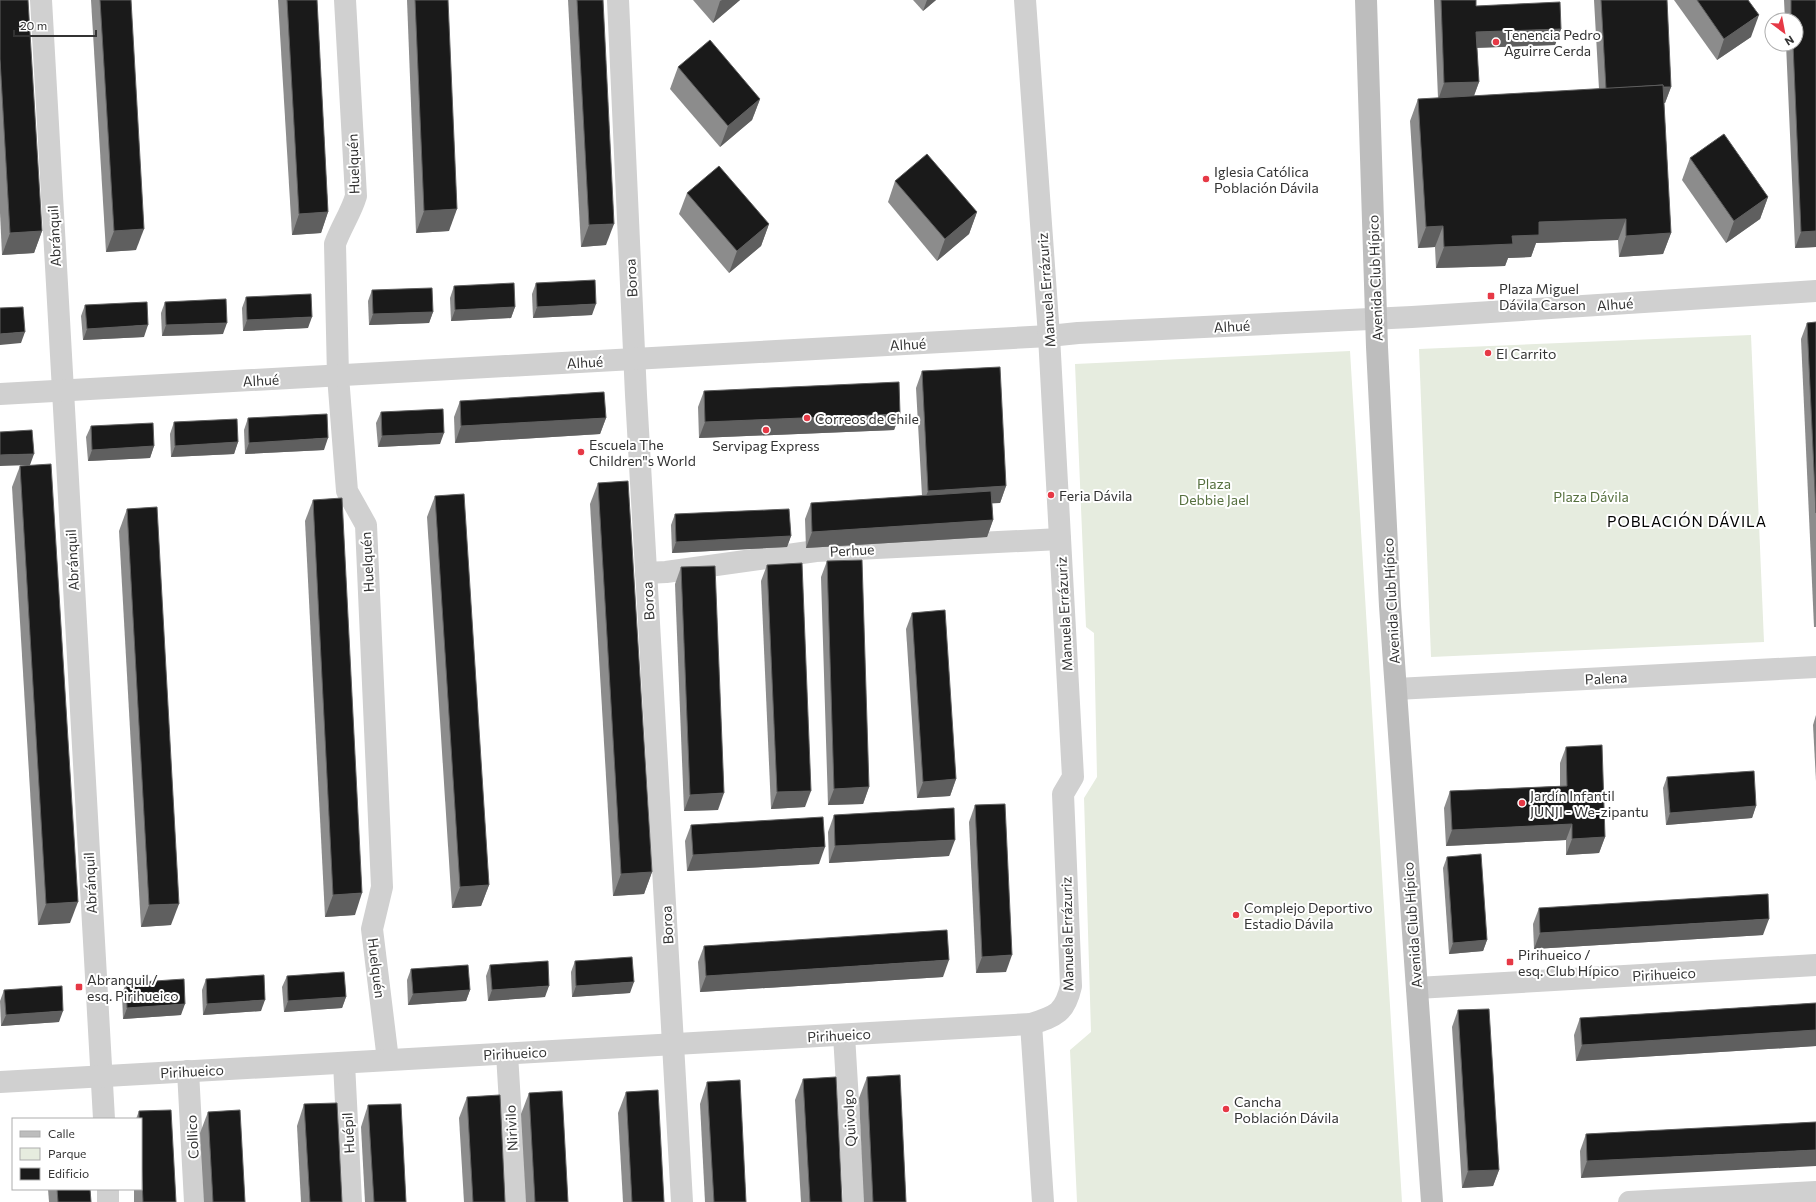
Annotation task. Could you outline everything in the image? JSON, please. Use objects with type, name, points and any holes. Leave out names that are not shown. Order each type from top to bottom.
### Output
[{"type":"street","name":"Abránquil","points":[[41,0],[104,1118]]},
{"type":"street","name":"Huelquén","points":[[345,0],[356,196],[352,211],[343,224],[335,244],[338,376],[347,491],[366,525],[382,887],[372,929],[388,1060]]},
{"type":"street","name":"Boroa","points":[[618,0],[634,360],[682,1202]]},
{"type":"street","name":"Manuela Errázuriz","points":[[1025,0],[1049,336],[1073,777],[1063,794],[1071,986],[1068,1000],[1059,1013],[1050,1018],[1031,1024]]},
{"type":"street","name":"Avenida Club Hípico","points":[[1366,0],[1376,319],[1390,606],[1432,1202]]},
{"type":"street","name":"Alhué","points":[[0,394],[634,360],[1049,336],[1078,333],[1376,319],[1816,291]]},
{"type":"street","name":"Perhue","points":[[646,573],[666,572],[816,552],[1060,539]]},
{"type":"street","name":"Palena","points":[[1396,689],[1816,667]]},
{"type":"street","name":"Pirihueico","points":[[1417,988],[1816,965]]},
{"type":"street","name":"Pirihueico","points":[[0,1082],[1031,1024]]},
{"type":"street","points":[[1031,1024],[1044,1202]]},
{"type":"street","name":"Quivolgo","points":[[844,1035],[854,1202]]},
{"type":"street","name":"Nirivilo","points":[[507,1054],[516,1202]]},
{"type":"street","name":"Huépil","points":[[344,1063],[351,1202]]},
{"type":"street","name":"Collico","points":[[188,1072],[195,1202]]},
{"type":"street","points":[[108,1190],[108,1202]]},
{"type":"street","points":[[1629,1202],[1816,1192]]},
{"type":"green space","name":"Plaza Dávila","points":[[1751,335],[1764,642],[1431,657],[1419,349]]},
{"type":"green space","name":"Complejo Deportivo Estadio Dávila","points":[[1350,351],[1402,1202],[1077,1202],[1070,1050],[1091,1032],[1084,798],[1097,777],[1094,633],[1086,627],[1075,364]]},
{"type":"building","points":[[0,0],[28,0],[42,231],[10,233],[0,59]]},
{"type":"building","points":[[100,0],[131,0],[144,229],[114,231]]},
{"type":"building","points":[[287,0],[317,0],[328,212],[299,214]]},
{"type":"building","points":[[415,0],[448,0],[457,209],[424,211]]},
{"type":"building","points":[[577,0],[603,0],[614,224],[589,225]]},
{"type":"building","points":[[1441,0],[1476,0],[1476,6],[1560,2],[1561,29],[1476,32],[1479,82],[1444,83]]},
{"type":"building","points":[[1601,0],[1667,0],[1671,87],[1663,87],[1663,85],[1606,89]]},
{"type":"building","points":[[1697,0],[1748,0],[1759,15],[1724,39]]},
{"type":"building","points":[[1791,0],[1816,0],[1816,231],[1801,232],[1793,52],[1804,52],[1804,12],[1791,12]]},
{"type":"building","points":[[710,40],[760,99],[728,126],[678,67]]},
{"type":"building","points":[[1663,85],[1671,233],[1626,236],[1626,219],[1539,222],[1539,235],[1512,236],[1513,244],[1444,247],[1443,226],[1426,227],[1418,99]]},
{"type":"building","points":[[1724,134],[1768,197],[1734,221],[1690,158]]},
{"type":"building","points":[[927,154],[977,212],[945,239],[895,181]]},
{"type":"building","points":[[719,166],[769,224],[737,251],[687,193]]},
{"type":"building","points":[[595,280],[596,304],[537,307],[536,283]]},
{"type":"building","points":[[514,283],[515,307],[455,310],[454,286]]},
{"type":"building","points":[[432,288],[433,312],[373,314],[372,290]]},
{"type":"building","points":[[311,294],[312,317],[247,320],[246,297]]},
{"type":"building","points":[[226,299],[227,323],[166,325],[165,302]]},
{"type":"building","points":[[147,302],[148,325],[87,329],[85,305]]},
{"type":"building","points":[[23,307],[25,332],[0,334],[0,308]]},
{"type":"building","points":[[1816,322],[1816,513],[1807,323]]},
{"type":"building","points":[[1000,367],[1006,486],[928,491],[922,371]]},
{"type":"building","points":[[899,382],[900,414],[705,422],[704,391]]},
{"type":"building","points":[[604,392],[606,418],[461,426],[460,401]]},
{"type":"building","points":[[443,409],[444,433],[382,436],[381,412]]},
{"type":"building","points":[[327,414],[328,438],[249,443],[248,418]]},
{"type":"building","points":[[237,419],[238,442],[175,446],[174,422]]},
{"type":"building","points":[[153,423],[154,446],[92,450],[91,426]]},
{"type":"building","points":[[32,430],[34,454],[0,455],[0,432]]},
{"type":"building","points":[[51,464],[78,902],[46,904],[20,466]]},
{"type":"building","points":[[628,481],[652,872],[621,874],[598,483]]},
{"type":"building","points":[[991,491],[993,520],[812,532],[811,503]]},
{"type":"building","points":[[464,494],[489,885],[460,887],[435,496]]},
{"type":"building","points":[[342,498],[362,893],[333,895],[313,500]]},
{"type":"building","points":[[157,507],[179,904],[149,905],[127,509]]},
{"type":"building","points":[[789,509],[791,536],[676,542],[675,514]]},
{"type":"building","points":[[862,560],[869,787],[834,789],[827,561]]},
{"type":"building","points":[[802,563],[811,791],[777,792],[767,565]]},
{"type":"building","points":[[715,566],[724,793],[690,795],[681,567]]},
{"type":"building","points":[[945,610],[956,779],[923,782],[912,613]]},
{"type":"building","points":[[1602,745],[1605,837],[1572,839],[1572,824],[1452,830],[1450,791],[1567,786],[1566,747]]},
{"type":"building","points":[[1754,771],[1756,806],[1670,813],[1667,777]]},
{"type":"building","points":[[1005,804],[1012,955],[982,957],[975,805]]},
{"type":"building","points":[[954,808],[955,840],[835,846],[834,815]]},
{"type":"building","points":[[823,817],[825,847],[693,855],[691,825]]},
{"type":"building","points":[[1481,854],[1487,940],[1453,943],[1447,857]]},
{"type":"building","points":[[1768,894],[1769,919],[1540,933],[1539,908]]},
{"type":"building","points":[[947,930],[949,960],[706,976],[704,946]]},
{"type":"building","points":[[632,957],[634,982],[576,986],[575,961]]},
{"type":"building","points":[[548,961],[549,986],[492,990],[490,965]]},
{"type":"building","points":[[468,965],[470,990],[413,994],[411,969]]},
{"type":"building","points":[[344,972],[346,997],[288,1001],[287,976]]},
{"type":"building","points":[[264,975],[265,1000],[207,1004],[206,979]]},
{"type":"building","points":[[184,979],[185,1004],[127,1008],[126,983]]},
{"type":"building","points":[[62,986],[63,1011],[6,1015],[4,990]]},
{"type":"building","points":[[1816,1003],[1816,1030],[1582,1045],[1580,1018]]},
{"type":"building","points":[[1489,1009],[1499,1170],[1468,1171],[1458,1010]]},
{"type":"building","points":[[900,1075],[906,1202],[873,1202],[867,1077]]},
{"type":"building","points":[[836,1077],[842,1202],[810,1202],[803,1079]]},
{"type":"building","points":[[740,1080],[746,1202],[714,1202],[707,1082]]},
{"type":"building","points":[[658,1090],[664,1202],[632,1202],[626,1092]]},
{"type":"building","points":[[562,1091],[568,1202],[535,1202],[529,1093]]},
{"type":"building","points":[[500,1095],[505,1202],[473,1202],[467,1097]]},
{"type":"building","points":[[337,1103],[342,1202],[310,1202],[304,1104]]},
{"type":"building","points":[[401,1104],[406,1202],[374,1202],[368,1105]]},
{"type":"building","points":[[171,1110],[176,1202],[143,1202],[142,1118],[139,1118],[139,1111]]},
{"type":"building","points":[[240,1110],[245,1202],[213,1202],[208,1112]]},
{"type":"building","points":[[1816,1122],[1816,1150],[1587,1161],[1586,1134]]},
{"type":"building","points":[[57,1190],[90,1190],[91,1202],[58,1202]]},
{"type":"place","name":"Tenencia Pedro Aguirre Cerda","points":[[1496,42]]},
{"type":"place","name":"Iglesia Católica Población Dávila","points":[[1206,179]]},
{"type":"place","name":"Plaza Miguel Dávila Carson","points":[[1491,296]]},
{"type":"place","name":"El Carrito","points":[[1488,353]]},
{"type":"place","name":"Correos de Chile","points":[[807,418]]},
{"type":"place","name":"Servipag Express","points":[[766,430]]},
{"type":"place","name":"Escuela The Children\"s World","points":[[581,452]]},
{"type":"place","name":"Feria Dávila","points":[[1051,495]]},
{"type":"place","name":"Jardín Infantil JUNJI - We-zipantu","points":[[1522,803]]},
{"type":"place","name":"Complejo Deportivo Estadio Dávila","points":[[1236,915]]},
{"type":"place","name":"Pirihueico / esq. Club Hípico","points":[[1510,962]]},
{"type":"place","name":"Abranquil / esq. Pirihueico","points":[[79,987]]},
{"type":"place","name":"Cancha Población Dávila","points":[[1226,1109]]},
{"type":"district","name":"POBLACIÓN DÁVILA","points":[[1687,521]]},
{"type":"park label","name":"Plaza Debbie Jael","points":[[1214,492]]}]
